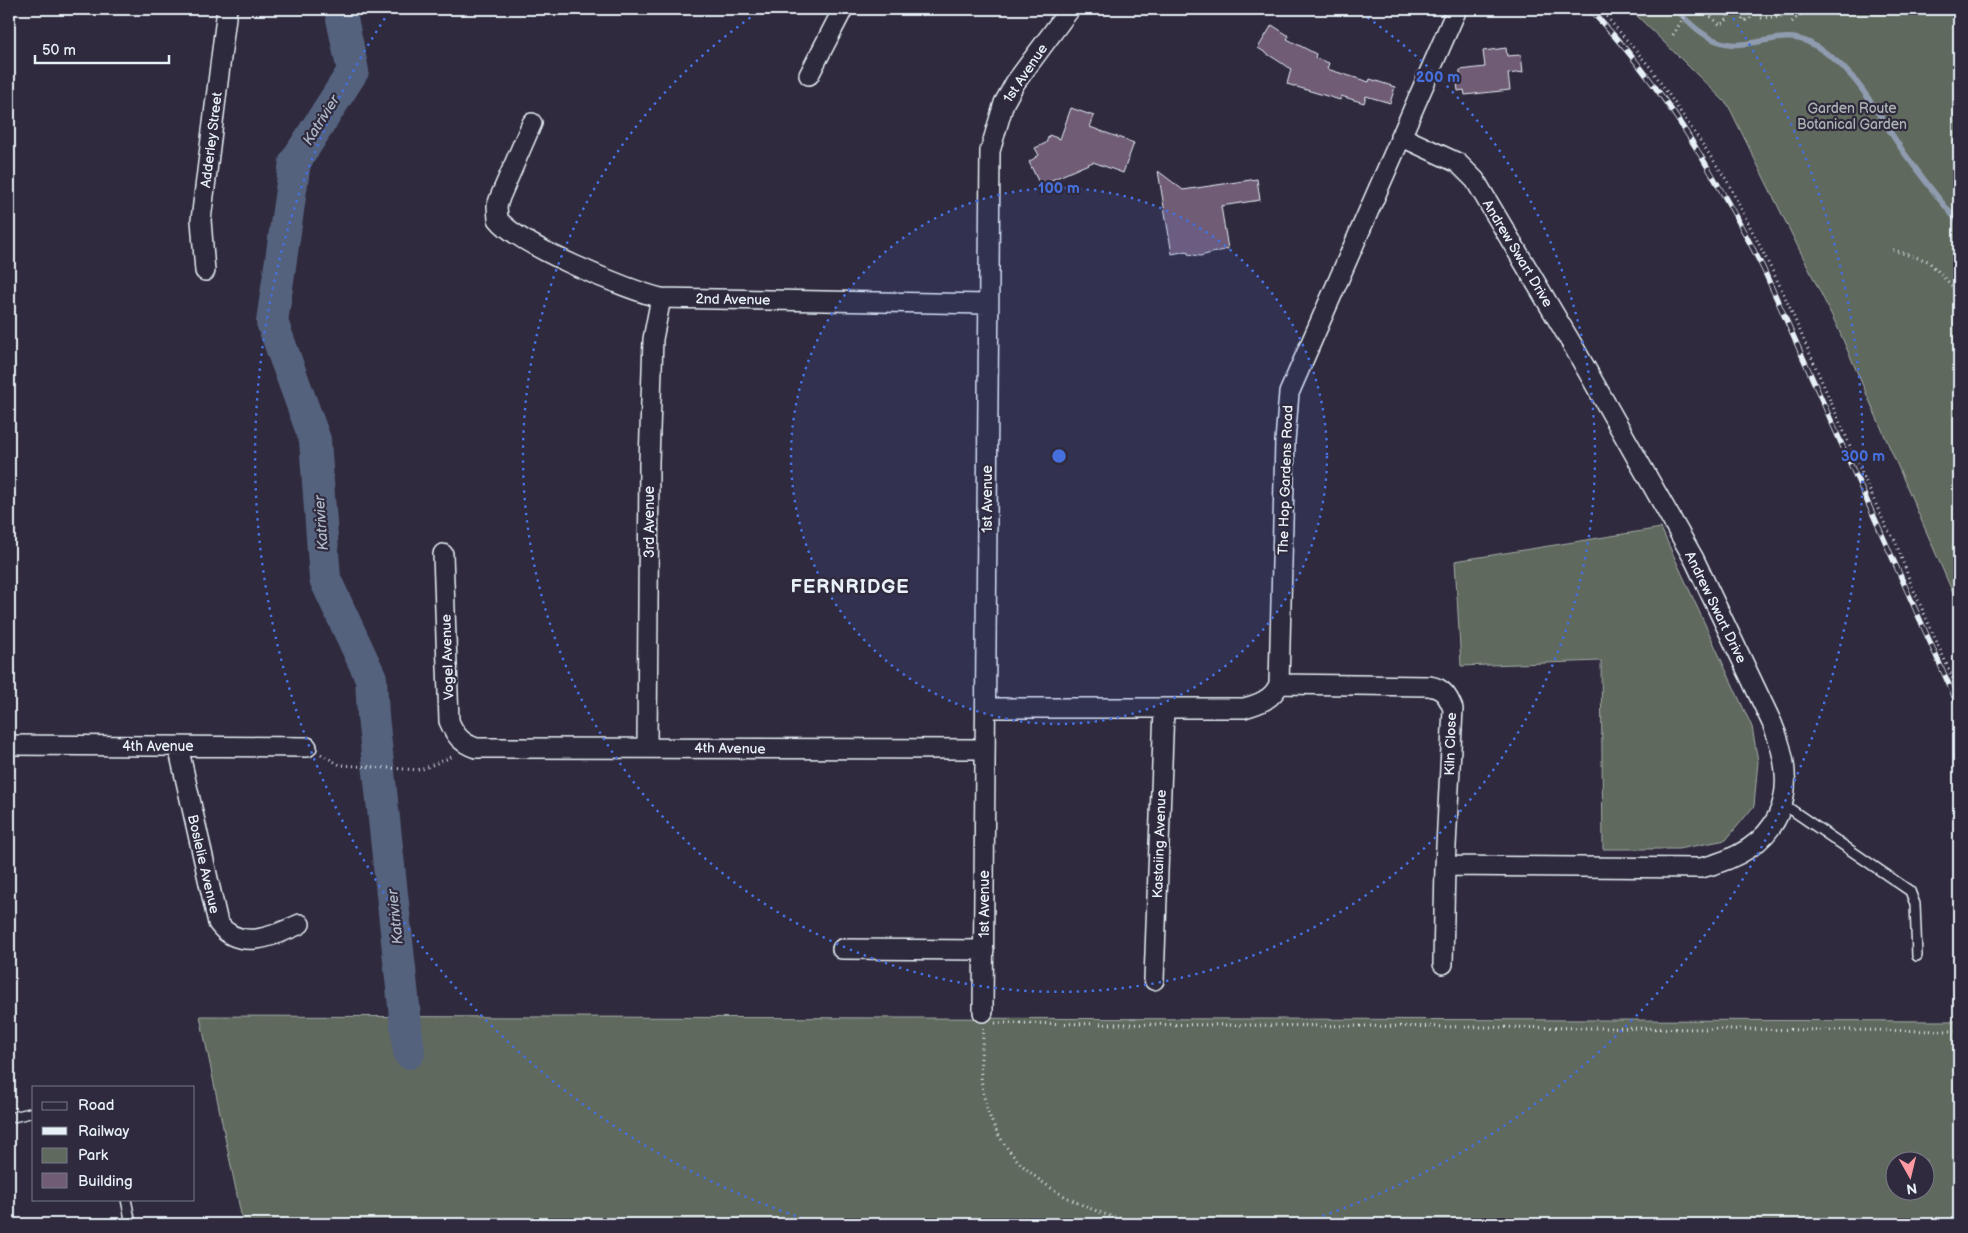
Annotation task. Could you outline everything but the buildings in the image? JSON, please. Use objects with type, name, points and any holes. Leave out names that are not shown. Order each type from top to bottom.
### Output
[{"type":"street","name":"Adderley Street","points":[[205,271],[201,220],[227,9]]},
{"type":"street","points":[[809,75],[843,9]]},
{"type":"street","name":"1st Avenue","points":[[984,1018],[987,304],[990,151],[998,118],[1015,83],[1070,9]]},
{"type":"street","name":"The Hop Gardens Road","points":[[1279,684],[1285,441],[1290,393],[1400,136],[1457,9]]},
{"type":"street","name":"2nd Avenue","points":[[532,123],[500,197],[497,206],[498,219],[523,239],[570,263],[640,292],[661,298],[987,304]]},
{"type":"street","name":"Andrew Swart Drive","points":[[1400,136],[1458,163],[1468,171],[1577,352],[1694,559],[1772,723],[1781,744],[1786,770],[1783,804],[1766,833],[1743,854],[1723,863],[1701,868],[1444,866]]},
{"type":"street","name":"3rd Avenue","points":[[647,747],[649,462],[653,339],[661,298]]},
{"type":"street","name":"Vogel Avenue","points":[[443,554],[449,721],[459,739],[465,744],[476,748]]},
{"type":"street","points":[[986,708],[1244,708],[1265,700],[1276,691],[1279,684]]},
{"type":"street","name":"Kiln Close","points":[[1279,684],[1429,686],[1438,687],[1444,692],[1453,710],[1444,866],[1443,964]]},
{"type":"street","name":"Kastaiing Avenue","points":[[1154,980],[1164,709]]},
{"type":"street","name":"4th Avenue","points":[[9,745],[307,747]]},
{"type":"street","name":"Boslelie Avenue","points":[[178,746],[218,923],[227,933],[252,939],[274,935],[300,924]]},
{"type":"street","name":"4th Avenue","points":[[476,748],[985,749]]},
{"type":"street","points":[[842,949],[984,950]]},
{"type":"lane","points":[[1783,804],[1910,891],[1915,904],[1917,956]]},
{"type":"lane","points":[[9,1118],[32,1112]]},
{"type":"lane","points":[[126,1200],[131,1224]]},
{"type":"path","points":[[1600,9],[1650,67],[1726,179],[1782,290],[1887,529],[1894,538],[1908,576],[1959,692]]},
{"type":"path","points":[[1673,35],[1688,9]]},
{"type":"path","points":[[1705,9],[1720,25],[1728,19],[1728,9]]},
{"type":"path","points":[[1740,9],[1743,21],[1750,19],[1752,9]]},
{"type":"path","points":[[1761,9],[1760,18],[1782,16],[1792,9]]},
{"type":"path","points":[[1792,22],[1806,9]]},
{"type":"path","points":[[1893,250],[1928,261],[1959,292]]},
{"type":"path","points":[[307,747],[340,765],[420,770],[476,748]]},
{"type":"path","points":[[1143,1224],[1110,1216],[1058,1193],[1031,1174],[1010,1154],[994,1126],[984,1100],[981,1057],[984,1018],[1959,1031]]},
{"type":"green space","name":"Garden Route Botanical Garden","points":[[1630,9],[1959,9],[1959,607],[1837,326],[1728,105]]},
{"type":"green space","points":[[1661,528],[1752,727],[1758,761],[1754,806],[1726,840],[1678,849],[1603,849],[1601,661],[1461,666],[1455,561]]},
{"type":"green space","points":[[200,1016],[1959,1021],[1959,1224],[243,1224]]},
{"type":"waterway","name":"Katrivier","points":[[340,9],[353,71],[295,162],[272,322],[315,440],[325,579],[371,678],[373,716],[409,1053]]},
{"type":"waterway","points":[[1675,9],[1697,29],[1717,41],[1746,44],[1778,38],[1799,39],[1810,43],[1826,53],[1853,77],[1905,154],[1959,223]]},
{"type":"railway","points":[[1589,9],[1616,38],[1664,99],[1707,166],[1745,234],[1763,268],[1959,707]]},
{"type":"district","name":"FERNRIDGE","points":[[850,586]]}]
